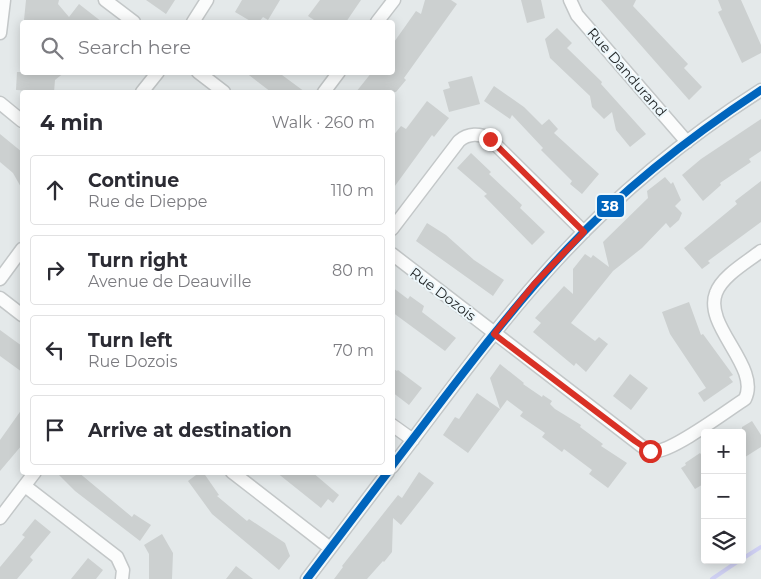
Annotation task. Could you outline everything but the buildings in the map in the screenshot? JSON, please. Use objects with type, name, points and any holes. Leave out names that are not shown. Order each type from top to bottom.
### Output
[{"type":"street","points":[[0,33],[4,0]]},
{"type":"street","points":[[105,0],[131,20]]},
{"type":"street","points":[[194,20],[207,0]]},
{"type":"street","points":[[379,20],[394,0]]},
{"type":"street","name":"Rue Dandurand","points":[[570,0],[574,11],[687,142]]},
{"type":"street","points":[[144,90],[156,75]]},
{"type":"street","points":[[202,75],[221,90]]},
{"type":"street","points":[[326,90],[337,75]]},
{"type":"street","points":[[395,463],[534,284],[584,232],[633,187],[687,142],[761,90]]},
{"type":"street","points":[[0,103],[20,119]]},
{"type":"street","points":[[395,225],[459,141],[468,136],[479,135],[490,139],[584,232]]},
{"type":"street","name":"Rue Dozois","points":[[395,256],[645,449],[656,451],[666,449],[745,399],[752,392],[755,382],[753,369],[721,318],[714,300],[717,291],[726,279],[761,251]]},
{"type":"street","points":[[0,278],[20,252]]},
{"type":"street","points":[[0,298],[20,313]]},
{"type":"street","points":[[395,427],[413,440]]},
{"type":"street","points":[[0,518],[33,475]]},
{"type":"street","points":[[236,475],[330,548]]},
{"type":"street","points":[[307,579],[386,475]]},
{"type":"street","points":[[24,486],[117,557],[123,570],[122,579]]},
{"type":"waterway","points":[[746,556],[761,547]]},
{"type":"waterway","points":[[712,579],[734,564]]},
{"type":"transit line","name":"38","points":[[395,462],[499,327],[568,248],[612,204],[660,163],[761,90]]},
{"type":"transit line","name":"38","points":[[307,579],[386,475]]},
{"type":"route","points":[[490,139],[584,232],[534,284],[494,334],[650,451]]}]
